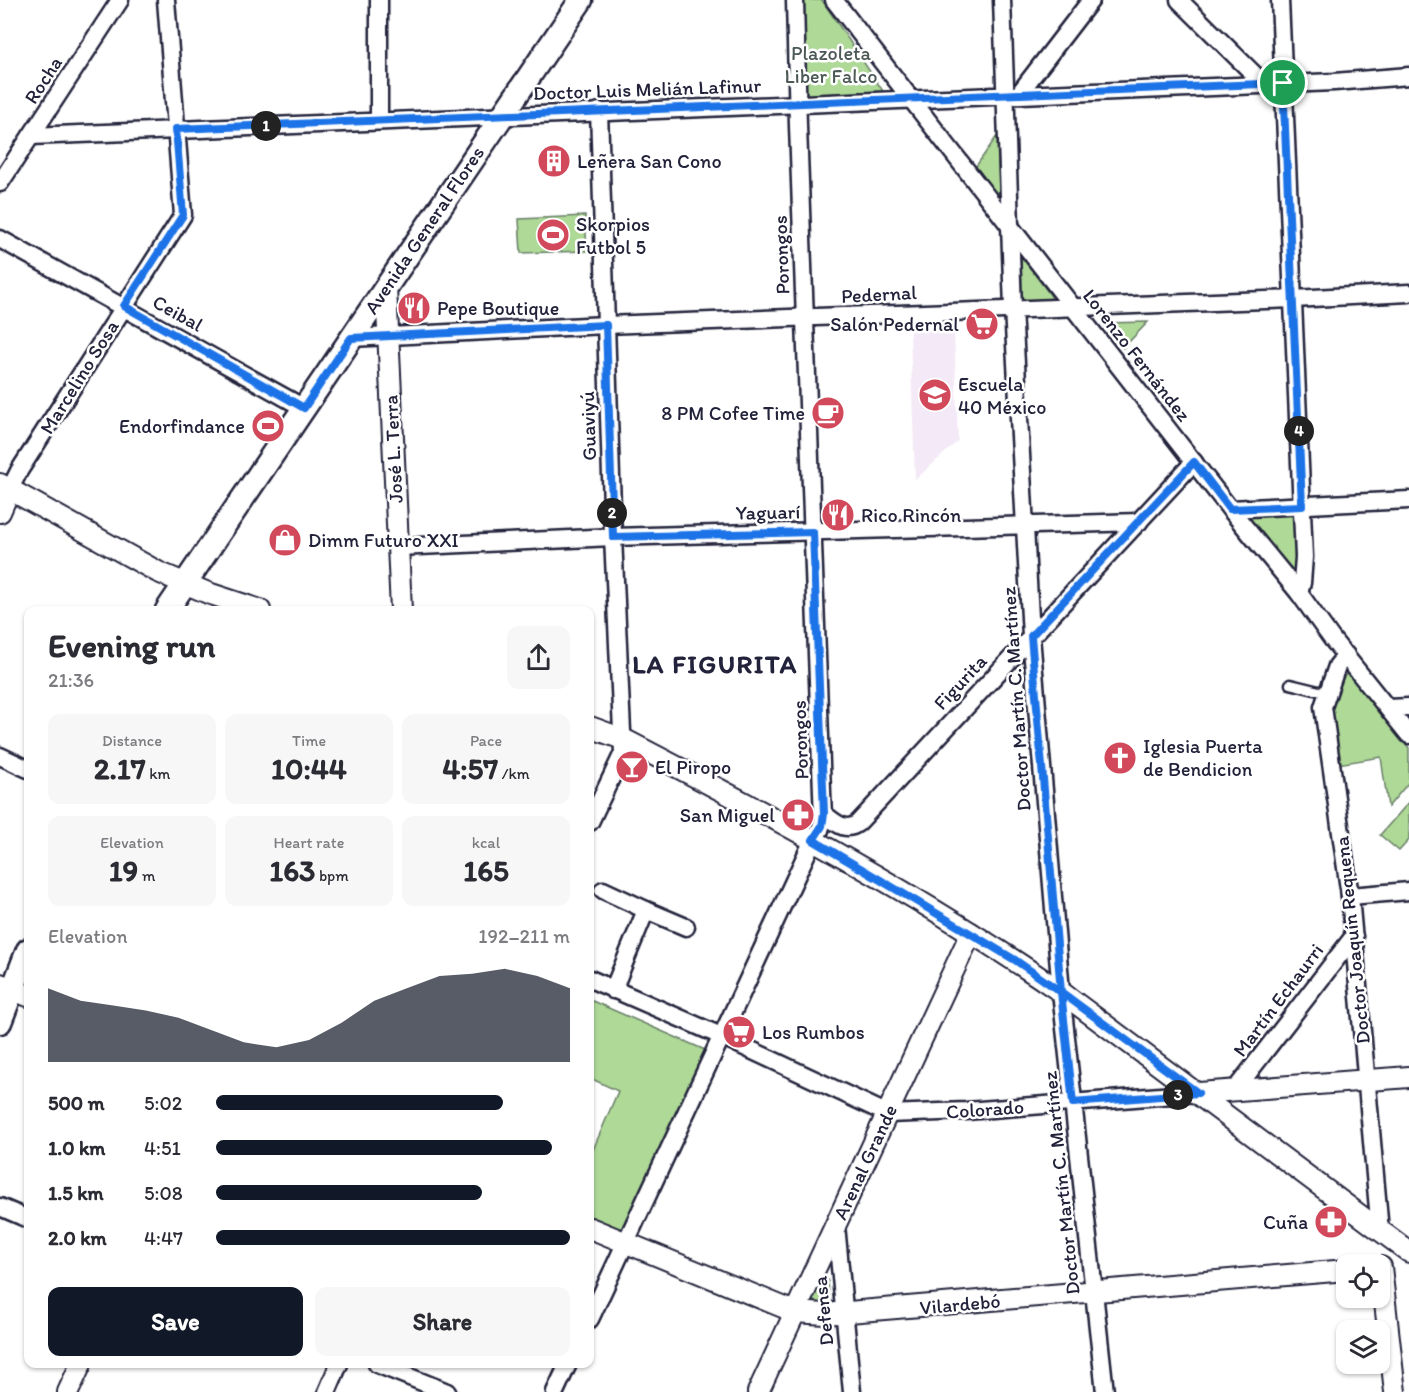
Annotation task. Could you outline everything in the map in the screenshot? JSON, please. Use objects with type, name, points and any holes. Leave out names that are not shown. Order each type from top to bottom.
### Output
[{"type":"main road","name":"Avenida General Flores","points":[[170,606],[581,0]]},
{"type":"main road","points":[[0,1022],[24,961]]},
{"type":"street","name":"Rocha","points":[[0,183],[120,0]]},
{"type":"street","name":"Marcelino Sosa","points":[[0,512],[5,486],[19,471],[183,215],[165,0]]},
{"type":"street","points":[[379,0],[379,121]]},
{"type":"street","name":"Porongos","points":[[594,1310],[813,840],[822,826],[824,814],[795,0]]},
{"type":"street","name":"Lorenzo Fernández","points":[[834,0],[1409,735]]},
{"type":"street","name":"Doctor Martín C. Martínez","points":[[1002,0],[1012,95],[1013,309],[1031,636],[1061,992],[1105,1392]]},
{"type":"street","points":[[1012,95],[1091,0]]},
{"type":"street","points":[[1179,0],[1264,84]]},
{"type":"street","points":[[1280,0],[1304,568],[1299,593]]},
{"type":"street","name":"Doctor Luis Melián Lafinur","points":[[31,136],[1409,76]]},
{"type":"street","name":"Guaviyú","points":[[594,814],[623,753],[613,537],[599,111]]},
{"type":"street","name":"Ceibal","points":[[0,239],[304,408]]},
{"type":"street","name":"José L. Terra","points":[[386,287],[401,606]]},
{"type":"street","name":"Pedernal","points":[[351,338],[606,325],[1293,299],[1409,292]]},
{"type":"street","name":"Figurita","points":[[824,814],[846,828],[858,823],[1194,462]]},
{"type":"street","points":[[5,486],[158,572],[184,584],[248,606]]},
{"type":"street","points":[[1230,509],[1409,500]]},
{"type":"street","name":"Yaguarí","points":[[398,547],[613,537],[1139,522]]},
{"type":"street","name":"Doctor Joaquín Requena","points":[[1346,655],[1337,666],[1323,707],[1350,896],[1380,1231]]},
{"type":"street","points":[[1388,708],[1409,707]]},
{"type":"street","points":[[594,728],[622,739],[813,840],[971,933],[1061,992],[1409,1252]]},
{"type":"street","points":[[0,756],[24,767]]},
{"type":"street","points":[[603,890],[686,927]]},
{"type":"street","points":[[1350,896],[1409,891]]},
{"type":"street","points":[[613,990],[646,910]]},
{"type":"street","name":"Arenal Grande","points":[[758,1392],[971,933]]},
{"type":"street","name":"Martín Echaurri","points":[[1235,1090],[1354,936]]},
{"type":"street","name":"Colorado","points":[[594,981],[721,1036],[888,1114],[966,1111],[1409,1077]]},
{"type":"street","points":[[0,1207],[24,1217]]},
{"type":"street","name":"Defensa","points":[[836,1225],[852,1392]]},
{"type":"street","name":"Vilardebó","points":[[594,1230],[795,1312],[844,1313],[1336,1271]]},
{"type":"street","points":[[1390,1266],[1409,1264]]},
{"type":"street","points":[[1386,1308],[1395,1392]]},
{"type":"street","points":[[68,1392],[79,1368]]},
{"type":"street","points":[[327,1392],[337,1368]]},
{"type":"street","points":[[387,1368],[447,1392]]},
{"type":"street","points":[[555,1392],[566,1368]]},
{"type":"lane","points":[[1290,684],[1327,693]]},
{"type":"shaded area","points":[[954,330],[958,441],[915,480],[910,331]]},
{"type":"green space","name":"Plazoleta Liber Falco","points":[[801,0],[822,0],[883,91],[802,95]]},
{"type":"green space","points":[[997,136],[999,194],[994,195],[974,169]]},
{"type":"green space","name":"Skorpios Futbol 5","points":[[585,216],[587,251],[521,253],[519,219]]},
{"type":"green space","points":[[1021,256],[1051,296],[1051,300],[1022,300]]},
{"type":"green space","points":[[1148,322],[1123,348],[1103,323]]},
{"type":"green space","points":[[1293,513],[1295,515],[1297,569],[1292,571],[1249,519],[1254,515]]},
{"type":"green space","points":[[1350,673],[1356,676],[1409,748],[1409,782],[1388,807],[1381,757],[1338,764],[1330,711],[1341,677]]},
{"type":"green space","points":[[1409,802],[1409,840],[1399,851],[1380,835]]},
{"type":"green space","points":[[594,1002],[705,1050],[625,1231],[594,1218],[594,1148],[618,1091],[594,1080]]},
{"type":"green space","points":[[820,1278],[828,1280],[829,1299],[821,1303],[809,1300]]},
{"type":"place","name":"Leñera San Cono","points":[[554,161]]},
{"type":"place","name":"Skorpios Futbol 5","points":[[553,235]]},
{"type":"place","name":"Pepe Boutique","points":[[414,308]]},
{"type":"place","name":"Salón Pedernal","points":[[982,324]]},
{"type":"place","name":"Escuela 40 México","points":[[935,395]]},
{"type":"place","name":"8 PM Cofee Time","points":[[828,413]]},
{"type":"place","name":"Endorfindance","points":[[268,426]]},
{"type":"place","name":"Rico Rincón","points":[[838,515]]},
{"type":"place","name":"Dimm Futuro XXI","points":[[285,540]]},
{"type":"place","name":"Iglesia Puerta de Bendicion","points":[[1120,758]]},
{"type":"place","name":"El Piropo","points":[[632,767]]},
{"type":"place","name":"San Miguel","points":[[798,815]]},
{"type":"place","name":"Los Rumbos","points":[[739,1032]]},
{"type":"place","name":"Cuña","points":[[1331,1222]]},
{"type":"district","name":"LA FIGURITA","points":[[715,664]]},
{"type":"route","points":[[1283,83],[176,129],[183,215],[124,306],[304,408],[351,338],[606,325],[613,537],[813,532],[824,814],[822,826],[813,840],[1015,960],[1061,992],[1198,1093],[1073,1103],[1061,992],[1031,636],[1194,462],[1230,509],[1302,506],[1283,83]]}]
